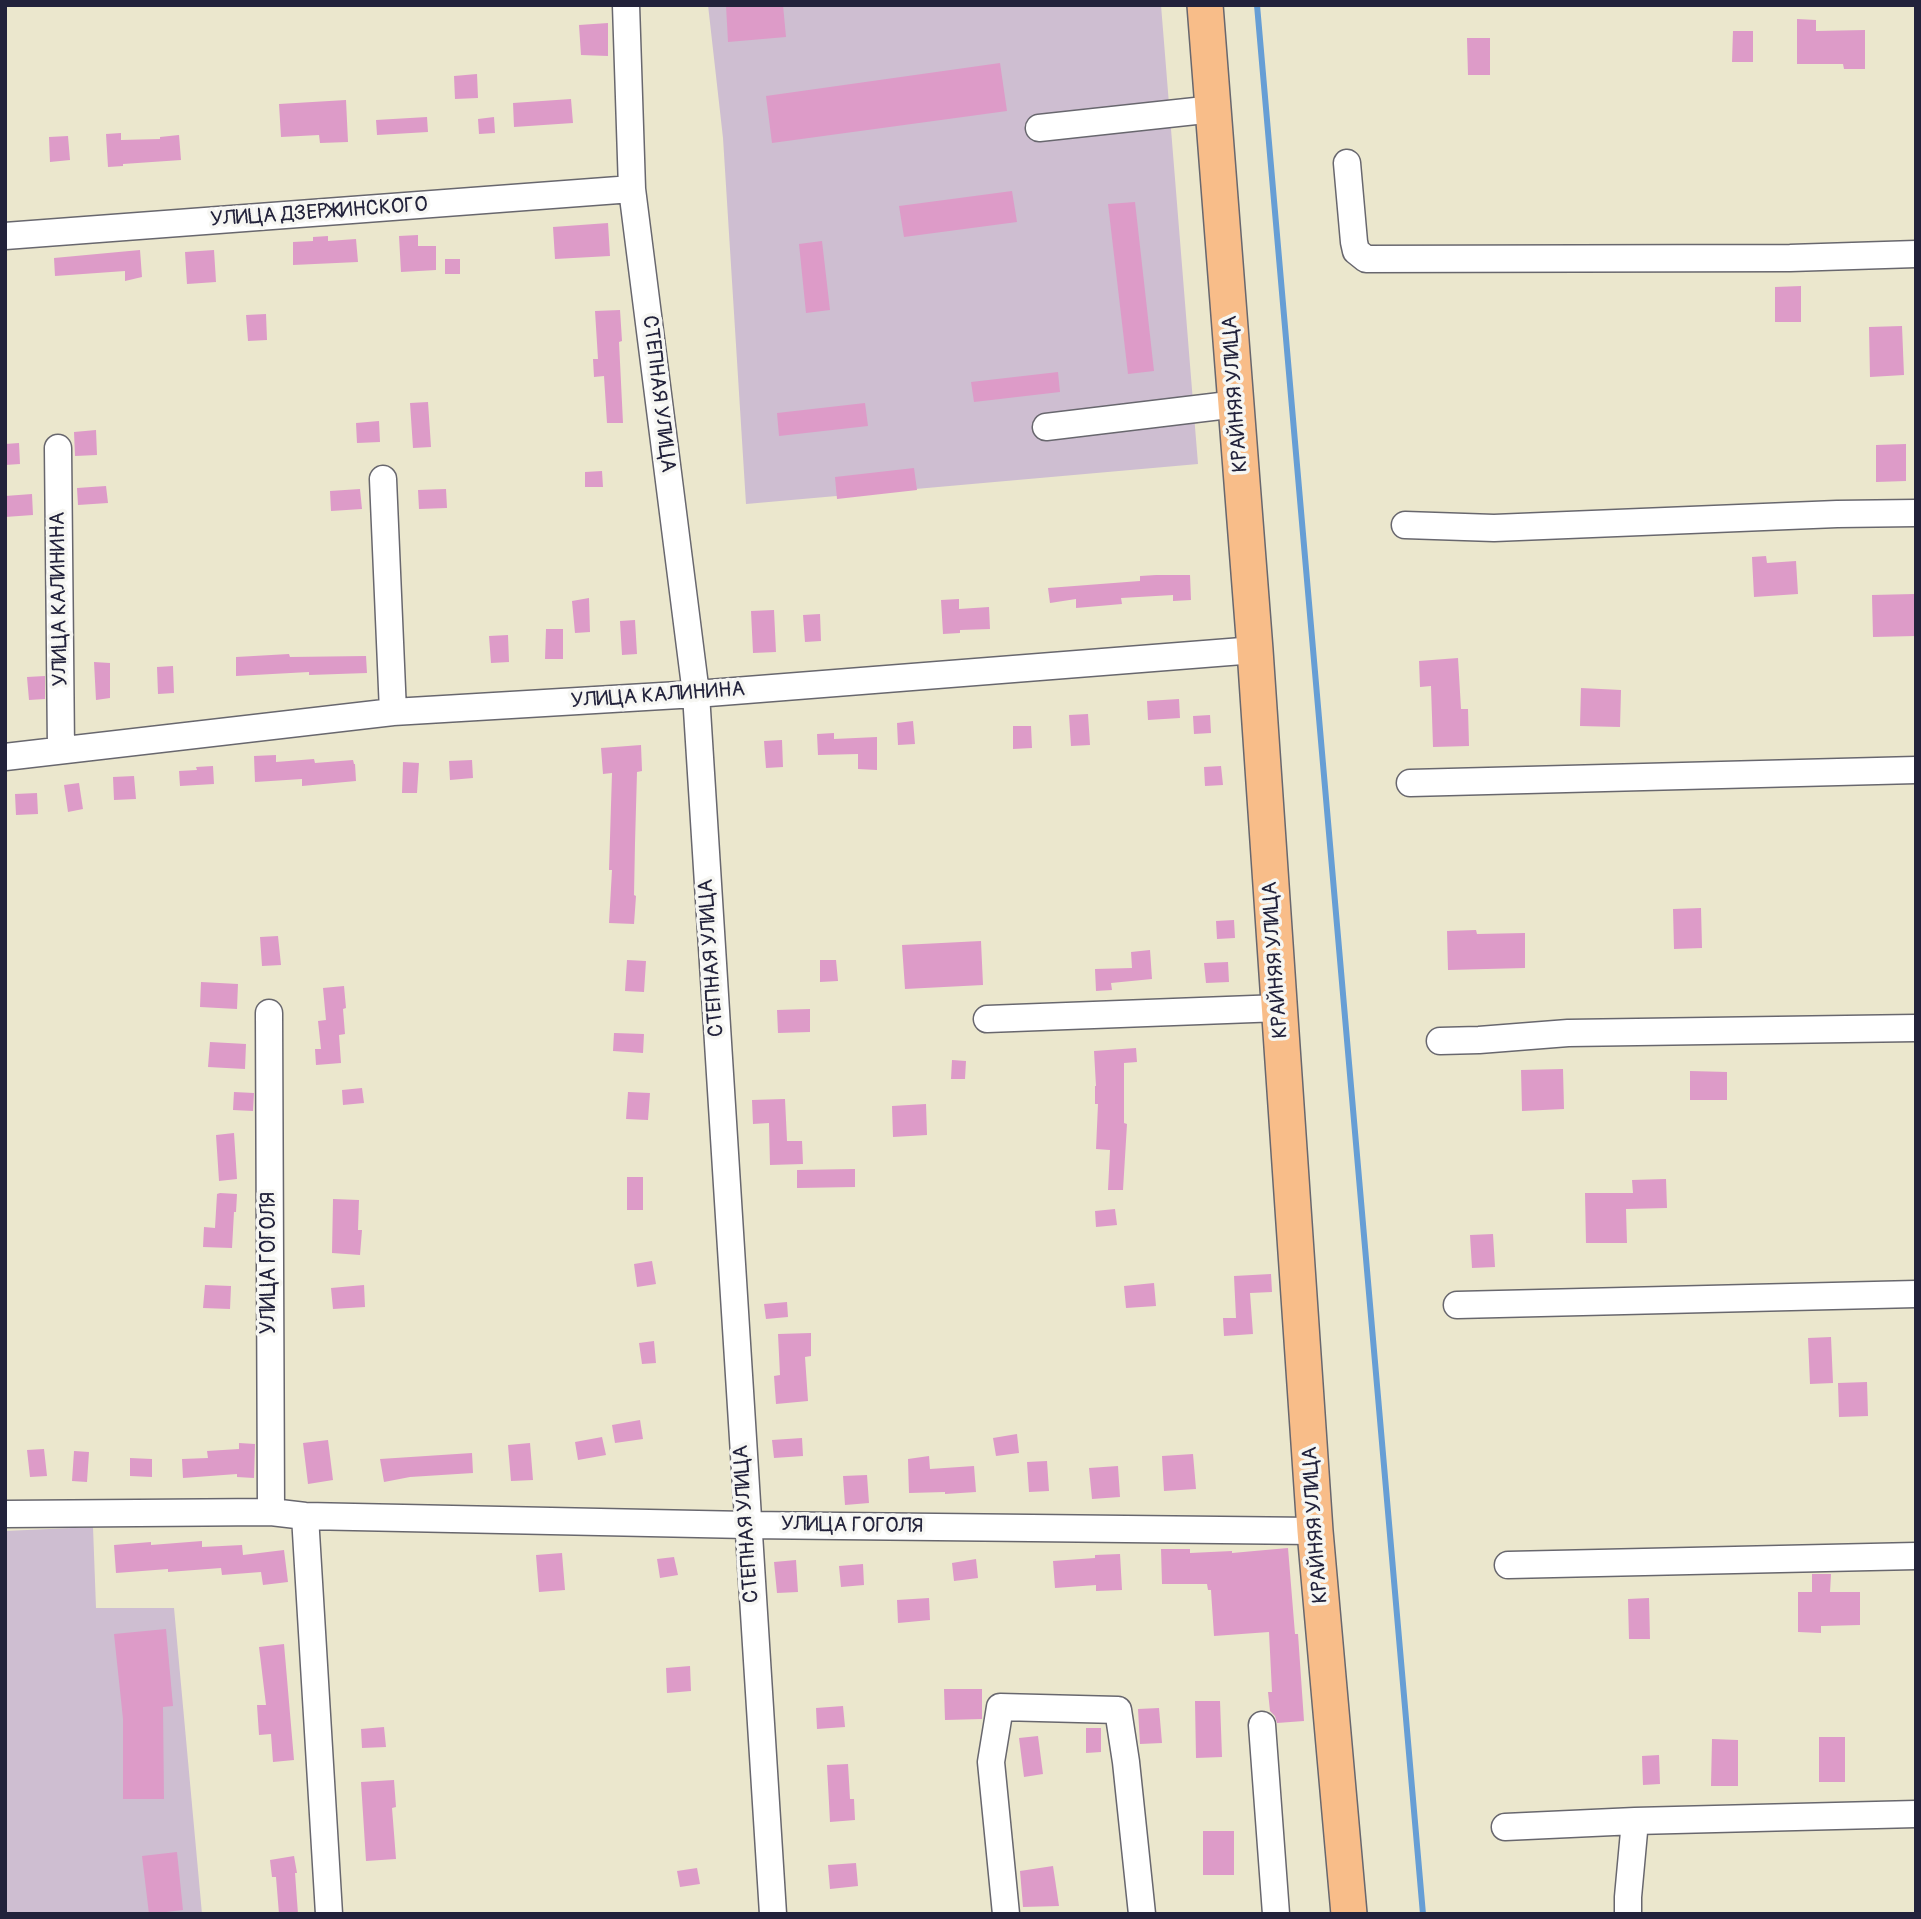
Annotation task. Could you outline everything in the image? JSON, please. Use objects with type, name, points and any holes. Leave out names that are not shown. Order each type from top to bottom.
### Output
[{"type":"main road","name":"КРАЙНЯЯ УЛИЦА","points":[[1205,5],[1255,650],[1315,1531],[1349,1914]]},
{"type":"street","name":"СТЕПНАЯ УЛИЦА","points":[[626,5],[632,189],[696,694],[773,1914]]},
{"type":"street","points":[[1038,128],[1214,109]]},
{"type":"street","points":[[1347,163],[1354,242],[1356,251],[1366,259],[1790,258],[1916,254]]},
{"type":"street","name":"УЛИЦА ДЗЕРЖИНСКОГО","points":[[5,236],[632,189]]},
{"type":"street","points":[[1046,426],[1237,404]]},
{"type":"street","name":"УЛИЦА КАЛИНИНА","points":[[58,448],[61,750]]},
{"type":"street","points":[[383,479],[393,712]]},
{"type":"street","points":[[1405,526],[1494,528],[1916,513]]},
{"type":"street","name":"УЛИЦА КАЛИНИНА","points":[[5,757],[393,712],[696,694],[1255,650]]},
{"type":"street","points":[[1410,783],[1916,770]]},
{"type":"street","points":[[986,1019],[1280,1008]]},
{"type":"street","name":"УЛИЦА ГОГОЛЯ","points":[[270,1013],[271,1513]]},
{"type":"street","points":[[1440,1041],[1568,1032],[1916,1028]]},
{"type":"street","points":[[1457,1305],[1916,1294]]},
{"type":"street","name":"УЛИЦА ГОГОЛЯ","points":[[5,1514],[271,1513],[305,1516],[747,1525],[1315,1531]]},
{"type":"street","points":[[305,1516],[329,1914]]},
{"type":"street","points":[[1508,1565],[1916,1556]]},
{"type":"street","points":[[1006,1914],[991,1762],[1000,1707],[1118,1710],[1142,1914]]},
{"type":"street","points":[[1262,1725],[1276,1914]]},
{"type":"street","points":[[1505,1828],[1635,1821],[1916,1814]]},
{"type":"street","points":[[1628,1914],[1635,1821]]},
{"type":"shaded area","points":[[708,5],[1161,5],[1198,464],[746,504],[723,138]]},
{"type":"shaded area","points":[[93,1527],[96,1608],[174,1608],[202,1914],[5,1914],[5,1531]]},
{"type":"building","points":[[726,5],[783,5],[786,37],[728,42]]},
{"type":"building","points":[[1797,19],[1816,20],[1816,31],[1865,30],[1865,69],[1844,69],[1843,64],[1797,64]]},
{"type":"building","points":[[608,23],[608,56],[581,55],[579,25]]},
{"type":"building","points":[[1733,31],[1753,31],[1753,62],[1732,62]]},
{"type":"building","points":[[1467,38],[1490,38],[1490,75],[1468,75]]},
{"type":"building","points":[[1000,63],[1007,111],[772,143],[766,96]]},
{"type":"building","points":[[477,74],[478,98],[455,99],[454,76]]},
{"type":"building","points":[[571,99],[573,123],[514,127],[513,103]]},
{"type":"building","points":[[346,100],[348,142],[320,143],[319,135],[281,137],[279,104]]},
{"type":"building","points":[[427,117],[428,132],[377,135],[376,120]]},
{"type":"building","points":[[494,117],[495,133],[479,134],[478,119]]},
{"type":"building","points":[[121,133],[121,140],[160,139],[179,135],[181,160],[108,167],[106,134]]},
{"type":"building","points":[[68,136],[70,160],[50,162],[49,137]]},
{"type":"building","points":[[1012,191],[1017,222],[904,237],[899,206]]},
{"type":"building","points":[[1135,202],[1154,371],[1128,374],[1108,204]]},
{"type":"building","points":[[608,223],[610,256],[555,259],[553,227]]},
{"type":"building","points":[[418,235],[418,246],[436,246],[436,270],[401,272],[399,236]]},
{"type":"building","points":[[328,236],[328,241],[356,239],[358,262],[293,265],[293,242],[313,241],[313,237]]},
{"type":"building","points":[[822,241],[830,310],[806,313],[799,244]]},
{"type":"building","points":[[140,250],[142,277],[125,281],[125,271],[55,276],[54,258]]},
{"type":"building","points":[[214,250],[216,282],[187,284],[185,252]]},
{"type":"building","points":[[445,259],[460,259],[460,274],[445,274]]},
{"type":"building","points":[[1801,286],[1801,322],[1775,322],[1775,287]]},
{"type":"building","points":[[620,310],[623,423],[607,423],[604,376],[594,377],[593,359],[598,359],[595,311]]},
{"type":"building","points":[[266,314],[267,340],[248,341],[246,315]]},
{"type":"building","points":[[1902,326],[1904,375],[1870,377],[1869,327]]},
{"type":"building","points":[[1058,372],[1060,392],[974,402],[971,382]]},
{"type":"building","points":[[428,402],[431,447],[413,448],[410,403]]},
{"type":"building","points":[[865,403],[868,426],[779,436],[777,413]]},
{"type":"building","points":[[379,421],[380,442],[357,443],[356,423]]},
{"type":"building","points":[[96,430],[97,455],[75,456],[74,432]]},
{"type":"building","points":[[19,443],[20,464],[5,465],[5,444]]},
{"type":"building","points":[[1906,444],[1906,481],[1876,482],[1876,445]]},
{"type":"building","points":[[914,468],[917,490],[837,499],[835,477]]},
{"type":"building","points":[[602,471],[603,487],[585,487],[585,472]]},
{"type":"building","points":[[106,486],[108,503],[78,505],[77,488]]},
{"type":"building","points":[[360,489],[362,509],[331,511],[330,491]]},
{"type":"building","points":[[446,489],[447,508],[419,509],[418,490]]},
{"type":"building","points":[[32,494],[33,515],[5,517],[5,496]]},
{"type":"building","points":[[1766,556],[1767,563],[1796,561],[1798,594],[1754,597],[1752,557]]},
{"type":"building","points":[[1190,575],[1191,600],[1173,601],[1173,595],[1121,598],[1122,604],[1076,608],[1076,599],[1050,603],[1048,588],[1140,581],[1140,576]]},
{"type":"building","points":[[1914,594],[1915,636],[1873,637],[1872,595]]},
{"type":"building","points":[[589,598],[590,632],[575,633],[572,601]]},
{"type":"building","points":[[959,599],[959,609],[989,607],[990,629],[960,630],[960,633],[943,634],[941,600]]},
{"type":"building","points":[[774,610],[776,652],[753,653],[751,611]]},
{"type":"building","points":[[820,614],[821,641],[805,642],[803,615]]},
{"type":"building","points":[[635,620],[637,654],[622,655],[620,621]]},
{"type":"building","points":[[546,629],[563,629],[563,659],[545,659]]},
{"type":"building","points":[[508,635],[509,662],[491,663],[489,636]]},
{"type":"building","points":[[289,654],[290,657],[366,656],[367,673],[309,675],[309,672],[236,676],[236,657]]},
{"type":"building","points":[[1458,658],[1461,709],[1468,709],[1469,746],[1433,747],[1431,686],[1420,687],[1419,661]]},
{"type":"building","points":[[94,662],[110,663],[110,698],[96,700]]},
{"type":"building","points":[[173,666],[174,693],[158,694],[157,667]]},
{"type":"building","points":[[45,676],[45,699],[29,700],[27,677]]},
{"type":"building","points":[[1581,688],[1621,690],[1620,727],[1580,726]]},
{"type":"building","points":[[1179,699],[1180,718],[1148,720],[1147,701]]},
{"type":"building","points":[[1088,714],[1090,745],[1071,746],[1069,715]]},
{"type":"building","points":[[1210,715],[1211,733],[1194,734],[1193,716]]},
{"type":"building","points":[[913,721],[915,744],[898,745],[897,723]]},
{"type":"building","points":[[1013,726],[1031,726],[1032,748],[1013,749]]},
{"type":"building","points":[[834,733],[834,739],[877,737],[877,770],[858,769],[858,754],[818,755],[817,734]]},
{"type":"building","points":[[782,740],[783,767],[766,768],[764,741]]},
{"type":"building","points":[[641,745],[642,771],[637,772],[634,924],[609,923],[612,773],[603,774],[601,748]]},
{"type":"building","points":[[276,755],[276,762],[353,760],[356,781],[302,786],[302,779],[255,782],[254,756]]},
{"type":"building","points":[[472,760],[473,778],[450,780],[449,761]]},
{"type":"building","points":[[403,762],[419,763],[417,793],[402,793]]},
{"type":"building","points":[[213,766],[214,784],[180,786],[179,771]]},
{"type":"building","points":[[1221,766],[1223,785],[1205,786],[1204,767]]},
{"type":"building","points":[[134,776],[136,799],[114,800],[113,777]]},
{"type":"building","points":[[79,783],[83,809],[68,812],[64,785]]},
{"type":"building","points":[[37,793],[38,814],[16,815],[15,794]]},
{"type":"building","points":[[1701,908],[1702,948],[1674,949],[1673,909]]},
{"type":"building","points":[[1234,920],[1235,938],[1217,939],[1216,921]]},
{"type":"building","points":[[1476,930],[1477,934],[1525,933],[1525,968],[1448,970],[1447,931]]},
{"type":"building","points":[[278,936],[281,965],[262,966],[260,937]]},
{"type":"building","points":[[981,941],[983,985],[905,989],[902,945]]},
{"type":"building","points":[[1150,950],[1152,979],[1111,983],[1112,990],[1096,991],[1095,969],[1132,968],[1131,952]]},
{"type":"building","points":[[627,960],[646,961],[644,992],[625,991]]},
{"type":"building","points":[[820,960],[836,960],[838,981],[820,982]]},
{"type":"building","points":[[1228,962],[1229,982],[1206,983],[1204,963]]},
{"type":"building","points":[[201,982],[238,984],[237,1009],[200,1007]]},
{"type":"building","points":[[344,986],[345,1034],[339,1035],[341,1063],[316,1065],[315,1049],[321,1049],[318,1021],[326,1020],[323,988]]},
{"type":"building","points":[[810,1009],[810,1032],[778,1033],[777,1010]]},
{"type":"building","points":[[614,1033],[644,1034],[643,1053],[613,1051]]},
{"type":"building","points":[[210,1042],[246,1044],[245,1069],[208,1067]]},
{"type":"building","points":[[1136,1048],[1137,1062],[1124,1063],[1124,1123],[1127,1124],[1123,1190],[1108,1190],[1110,1150],[1096,1149],[1098,1104],[1095,1104],[1094,1051]]},
{"type":"building","points":[[952,1060],[966,1061],[965,1079],[951,1079]]},
{"type":"building","points":[[1563,1069],[1564,1109],[1522,1111],[1521,1070]]},
{"type":"building","points":[[1690,1071],[1727,1072],[1727,1100],[1690,1100]]},
{"type":"building","points":[[362,1088],[364,1103],[343,1105],[342,1090]]},
{"type":"building","points":[[234,1092],[254,1093],[253,1111],[233,1110]]},
{"type":"building","points":[[628,1092],[650,1093],[648,1120],[626,1119]]},
{"type":"building","points":[[785,1099],[787,1141],[802,1141],[803,1164],[770,1165],[769,1123],[753,1124],[752,1100]]},
{"type":"building","points":[[926,1104],[927,1135],[893,1137],[892,1106]]},
{"type":"building","points":[[234,1133],[237,1179],[219,1181],[216,1135]]},
{"type":"building","points":[[855,1169],[855,1187],[797,1188],[797,1170]]},
{"type":"building","points":[[627,1177],[643,1177],[643,1210],[627,1210]]},
{"type":"building","points":[[1666,1179],[1667,1208],[1626,1209],[1627,1243],[1586,1243],[1585,1193],[1633,1193],[1632,1180]]},
{"type":"building","points":[[217,1194],[237,1194],[232,1248],[203,1247],[204,1227],[215,1228]]},
{"type":"building","points":[[333,1199],[359,1200],[358,1230],[362,1230],[360,1255],[332,1253]]},
{"type":"building","points":[[1115,1209],[1117,1225],[1096,1227],[1095,1211]]},
{"type":"building","points":[[1493,1234],[1495,1267],[1472,1268],[1470,1235]]},
{"type":"building","points":[[652,1261],[656,1284],[637,1287],[634,1264]]},
{"type":"building","points":[[1271,1274],[1272,1292],[1250,1293],[1253,1334],[1224,1336],[1223,1318],[1236,1318],[1234,1276]]},
{"type":"building","points":[[1154,1283],[1156,1306],[1126,1308],[1124,1286]]},
{"type":"building","points":[[205,1285],[231,1286],[230,1309],[203,1308]]},
{"type":"building","points":[[364,1285],[365,1307],[333,1309],[331,1288]]},
{"type":"building","points":[[787,1302],[788,1317],[766,1319],[764,1304]]},
{"type":"building","points":[[811,1333],[811,1356],[805,1357],[808,1401],[776,1404],[774,1376],[780,1375],[778,1334]]},
{"type":"building","points":[[1831,1337],[1833,1383],[1810,1384],[1808,1338]]},
{"type":"building","points":[[654,1341],[656,1363],[642,1364],[639,1343]]},
{"type":"building","points":[[1867,1382],[1868,1416],[1839,1417],[1838,1383]]},
{"type":"building","points":[[640,1420],[643,1439],[615,1443],[612,1425]]},
{"type":"building","points":[[1017,1434],[1019,1453],[996,1456],[993,1438]]},
{"type":"building","points":[[602,1437],[606,1455],[578,1460],[575,1442]]},
{"type":"building","points":[[802,1438],[803,1456],[774,1458],[772,1440]]},
{"type":"building","points":[[328,1440],[333,1480],[308,1484],[303,1443]]},
{"type":"building","points":[[239,1443],[255,1444],[254,1478],[237,1477],[237,1474],[183,1478],[182,1459],[208,1458],[207,1451],[239,1449]]},
{"type":"building","points":[[530,1443],[533,1480],[511,1481],[508,1445]]},
{"type":"building","points":[[44,1449],[47,1476],[30,1477],[27,1450]]},
{"type":"building","points":[[74,1451],[89,1452],[87,1482],[72,1481]]},
{"type":"building","points":[[472,1453],[473,1473],[410,1477],[384,1482],[380,1459]]},
{"type":"building","points":[[1193,1454],[1196,1489],[1164,1491],[1162,1456]]},
{"type":"building","points":[[929,1456],[930,1469],[974,1466],[976,1492],[909,1493],[908,1459]]},
{"type":"building","points":[[130,1458],[152,1459],[152,1477],[130,1476]]},
{"type":"building","points":[[1047,1461],[1049,1491],[1029,1492],[1027,1462]]},
{"type":"building","points":[[1118,1466],[1120,1497],[1092,1499],[1089,1468]]},
{"type":"building","points":[[867,1475],[869,1503],[845,1505],[843,1476]]},
{"type":"building","points":[[202,1541],[202,1547],[242,1545],[243,1555],[284,1550],[288,1582],[263,1585],[261,1572],[222,1575],[221,1568],[116,1573],[114,1545]]},
{"type":"building","points":[[1288,1548],[1304,1721],[1277,1723],[1270,1711],[1268,1692],[1272,1692],[1269,1632],[1214,1636],[1211,1590],[1208,1590],[1207,1584],[1162,1584],[1161,1549],[1190,1549],[1190,1553],[1232,1553]]},
{"type":"building","points":[[562,1553],[565,1590],[539,1592],[536,1555]]},
{"type":"building","points":[[1120,1554],[1122,1590],[1096,1591],[1096,1585],[1055,1588],[1053,1561]]},
{"type":"building","points":[[674,1557],[678,1575],[660,1578],[657,1559]]},
{"type":"building","points":[[976,1559],[978,1578],[954,1581],[952,1563]]},
{"type":"building","points":[[796,1560],[798,1592],[777,1593],[774,1562]]},
{"type":"building","points":[[863,1564],[864,1585],[841,1587],[839,1566]]},
{"type":"building","points":[[1812,1574],[1831,1574],[1830,1592],[1860,1592],[1860,1625],[1821,1626],[1821,1633],[1798,1632],[1798,1592],[1812,1592]]},
{"type":"building","points":[[929,1598],[930,1620],[898,1623],[897,1600]]},
{"type":"building","points":[[1649,1598],[1650,1639],[1629,1639],[1628,1599]]},
{"type":"building","points":[[166,1629],[173,1706],[163,1707],[164,1799],[123,1799],[123,1719],[114,1634]]},
{"type":"building","points":[[284,1644],[294,1760],[273,1762],[271,1734],[259,1735],[257,1705],[266,1705],[259,1647]]},
{"type":"building","points":[[690,1666],[691,1691],[667,1693],[666,1668]]},
{"type":"building","points":[[944,1689],[982,1689],[982,1719],[945,1720]]},
{"type":"building","points":[[1195,1701],[1220,1701],[1222,1757],[1196,1758]]},
{"type":"building","points":[[843,1706],[845,1727],[817,1729],[816,1708]]},
{"type":"building","points":[[1159,1708],[1162,1743],[1140,1744],[1138,1709]]},
{"type":"building","points":[[384,1727],[386,1747],[362,1748],[361,1729]]},
{"type":"building","points":[[1086,1728],[1101,1728],[1101,1752],[1086,1753]]},
{"type":"building","points":[[1038,1736],[1043,1774],[1024,1777],[1019,1738]]},
{"type":"building","points":[[1819,1737],[1845,1737],[1845,1782],[1819,1782]]},
{"type":"building","points":[[1712,1739],[1738,1740],[1738,1786],[1711,1786]]},
{"type":"building","points":[[1659,1755],[1660,1784],[1643,1785],[1642,1756]]},
{"type":"building","points":[[848,1764],[850,1799],[854,1799],[855,1820],[830,1822],[827,1765]]},
{"type":"building","points":[[394,1780],[396,1807],[392,1808],[396,1859],[366,1861],[361,1782]]},
{"type":"building","points":[[1203,1831],[1234,1831],[1234,1875],[1203,1875]]},
{"type":"building","points":[[177,1852],[183,1910],[149,1914],[142,1856]]},
{"type":"building","points":[[294,1856],[298,1914],[279,1914],[276,1877],[272,1877],[270,1860]]},
{"type":"building","points":[[856,1863],[858,1886],[830,1889],[828,1865]]},
{"type":"building","points":[[1053,1866],[1059,1906],[1023,1907],[1020,1871]]},
{"type":"building","points":[[697,1868],[700,1884],[680,1887],[677,1871]]},
{"type":"waterway","points":[[1257,5],[1423,1914]]}]
